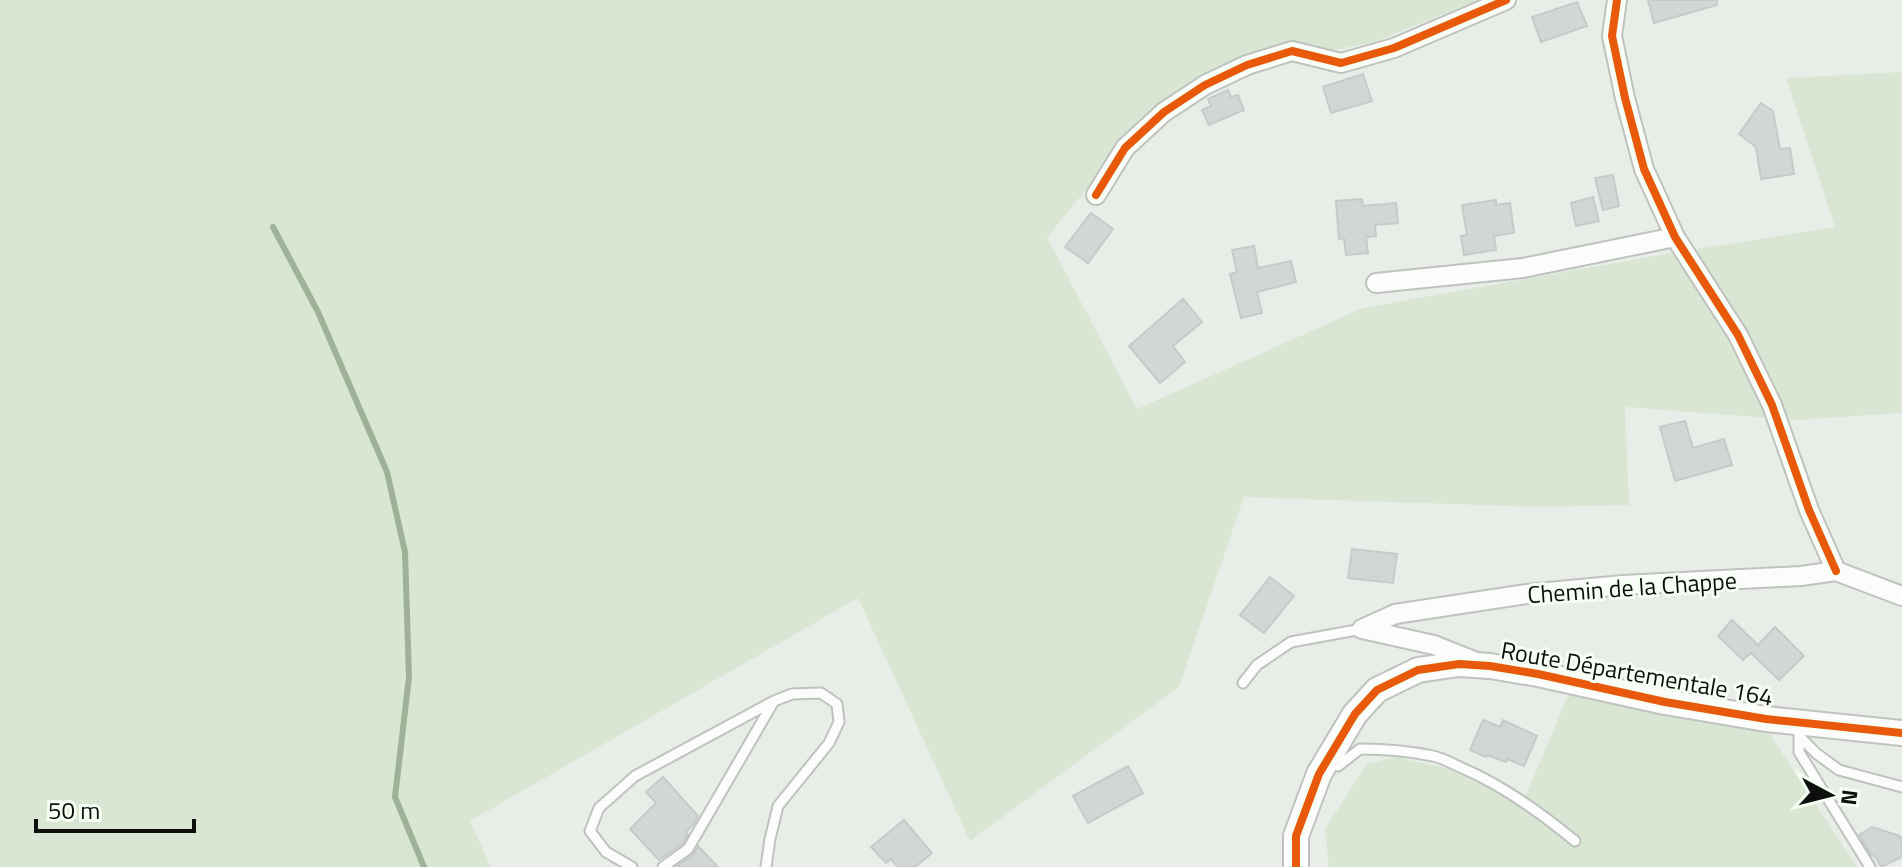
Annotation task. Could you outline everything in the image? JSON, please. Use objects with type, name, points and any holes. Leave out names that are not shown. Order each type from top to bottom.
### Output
[{"type":"street","points":[[1096,195],[1125,148],[1164,112],[1205,85],[1247,65],[1292,51],[1341,63],[1394,48],[1506,0]]},
{"type":"street","points":[[1617,0],[1612,36],[1644,169],[1675,237],[1738,335],[1772,405],[1809,510],[1836,571]]},
{"type":"street","points":[[1376,283],[1523,268],[1675,237]]},
{"type":"street","name":"Chemin de la Chappe","points":[[1362,629],[1395,614],[1527,594],[1836,571],[1902,596]]},
{"type":"street","points":[[1362,629],[1434,645],[1490,666]]},
{"type":"street","name":"Route Départementale 164","points":[[1296,867],[1296,836],[1319,774],[1355,714],[1377,690],[1418,670],[1459,664],[1490,666],[1766,719],[1799,729],[1902,733]]},
{"type":"lane","points":[[1243,683],[1257,665],[1291,642],[1362,629]]},
{"type":"lane","points":[[632,867],[606,852],[590,831],[599,808],[635,776],[774,701],[792,694],[821,693],[837,704],[839,722],[829,743],[778,806],[766,867]]},
{"type":"lane","points":[[663,867],[688,849],[774,701]]},
{"type":"lane","points":[[1799,729],[1817,754],[1839,770],[1902,787]]},
{"type":"lane","points":[[1799,729],[1799,752],[1870,867]]},
{"type":"lane","points":[[1326,762],[1338,766],[1360,749],[1389,749],[1436,756],[1509,792],[1546,816],[1575,841]]},
{"type":"green space","points":[[0,0],[1479,0],[1374,42],[1330,51],[1287,41],[1211,73],[1146,117],[1047,237],[1137,409],[1363,308],[1835,227],[1786,78],[1902,72],[1902,413],[1796,420],[1625,407],[1629,505],[1537,507],[1244,497],[1179,687],[970,841],[858,598],[470,821],[491,867],[0,867]]},
{"type":"green space","points":[[1568,695],[1767,730],[1857,867],[1329,867],[1325,829],[1367,764],[1395,757],[1446,768],[1522,805]]},
{"type":"building","points":[[1648,0],[1717,0],[1717,5],[1654,23]]},
{"type":"building","points":[[1577,2],[1587,26],[1541,42],[1532,17]]},
{"type":"building","points":[[1363,74],[1372,101],[1331,113],[1323,87]]},
{"type":"building","points":[[1228,90],[1231,97],[1238,95],[1244,110],[1209,125],[1202,110],[1211,106],[1208,99]]},
{"type":"building","points":[[1761,103],[1773,111],[1780,149],[1790,148],[1794,174],[1761,179],[1756,147],[1739,134]]},
{"type":"building","points":[[1613,175],[1619,206],[1603,210],[1595,178]]},
{"type":"building","points":[[1593,197],[1599,221],[1576,226],[1571,203]]},
{"type":"building","points":[[1362,199],[1363,206],[1396,203],[1398,223],[1375,225],[1376,236],[1366,237],[1368,253],[1346,255],[1344,238],[1339,239],[1336,201]]},
{"type":"building","points":[[1496,200],[1496,205],[1510,203],[1514,233],[1494,236],[1496,250],[1464,255],[1461,236],[1467,235],[1462,205]]},
{"type":"building","points":[[1091,213],[1113,229],[1088,263],[1065,247]]},
{"type":"building","points":[[1254,246],[1258,268],[1291,261],[1296,282],[1257,292],[1262,313],[1241,318],[1230,274],[1237,272],[1232,250]]},
{"type":"building","points":[[1183,299],[1202,322],[1173,346],[1185,362],[1160,383],[1129,346]]},
{"type":"building","points":[[1685,421],[1693,448],[1724,439],[1732,465],[1675,481],[1660,427]]},
{"type":"building","points":[[1352,549],[1397,554],[1393,583],[1348,578]]},
{"type":"building","points":[[1270,577],[1294,596],[1264,633],[1240,615]]},
{"type":"building","points":[[1732,620],[1758,645],[1775,627],[1804,656],[1779,680],[1751,653],[1743,660],[1718,636]]},
{"type":"building","points":[[1483,720],[1500,727],[1503,720],[1537,736],[1524,766],[1470,750]]},
{"type":"building","points":[[1128,766],[1143,793],[1088,823],[1073,796]]},
{"type":"building","points":[[663,777],[698,816],[686,832],[688,835],[682,844],[659,860],[630,829],[656,803],[646,792]]},
{"type":"building","points":[[904,820],[932,853],[915,867],[898,867],[891,859],[886,863],[871,847]]},
{"type":"building","points":[[1872,827],[1900,836],[1902,857],[1881,867],[1859,835]]},
{"type":"building","points":[[698,846],[718,867],[676,867],[693,855]]},
{"type":"waterway","points":[[273,227],[318,312],[387,472],[405,552],[409,677],[395,797],[424,867]]},
{"type":"cycle path","points":[[1096,195],[1125,148],[1164,112],[1205,85],[1247,65],[1292,51],[1341,63],[1394,48],[1506,0]]},
{"type":"cycle path","points":[[1617,0],[1612,36],[1644,169],[1675,237],[1738,335],[1772,405],[1809,510],[1836,571]]},
{"type":"cycle path","points":[[1296,867],[1296,836],[1319,774],[1355,714],[1377,690],[1418,670],[1459,664],[1490,666],[1766,719],[1902,733]]}]
